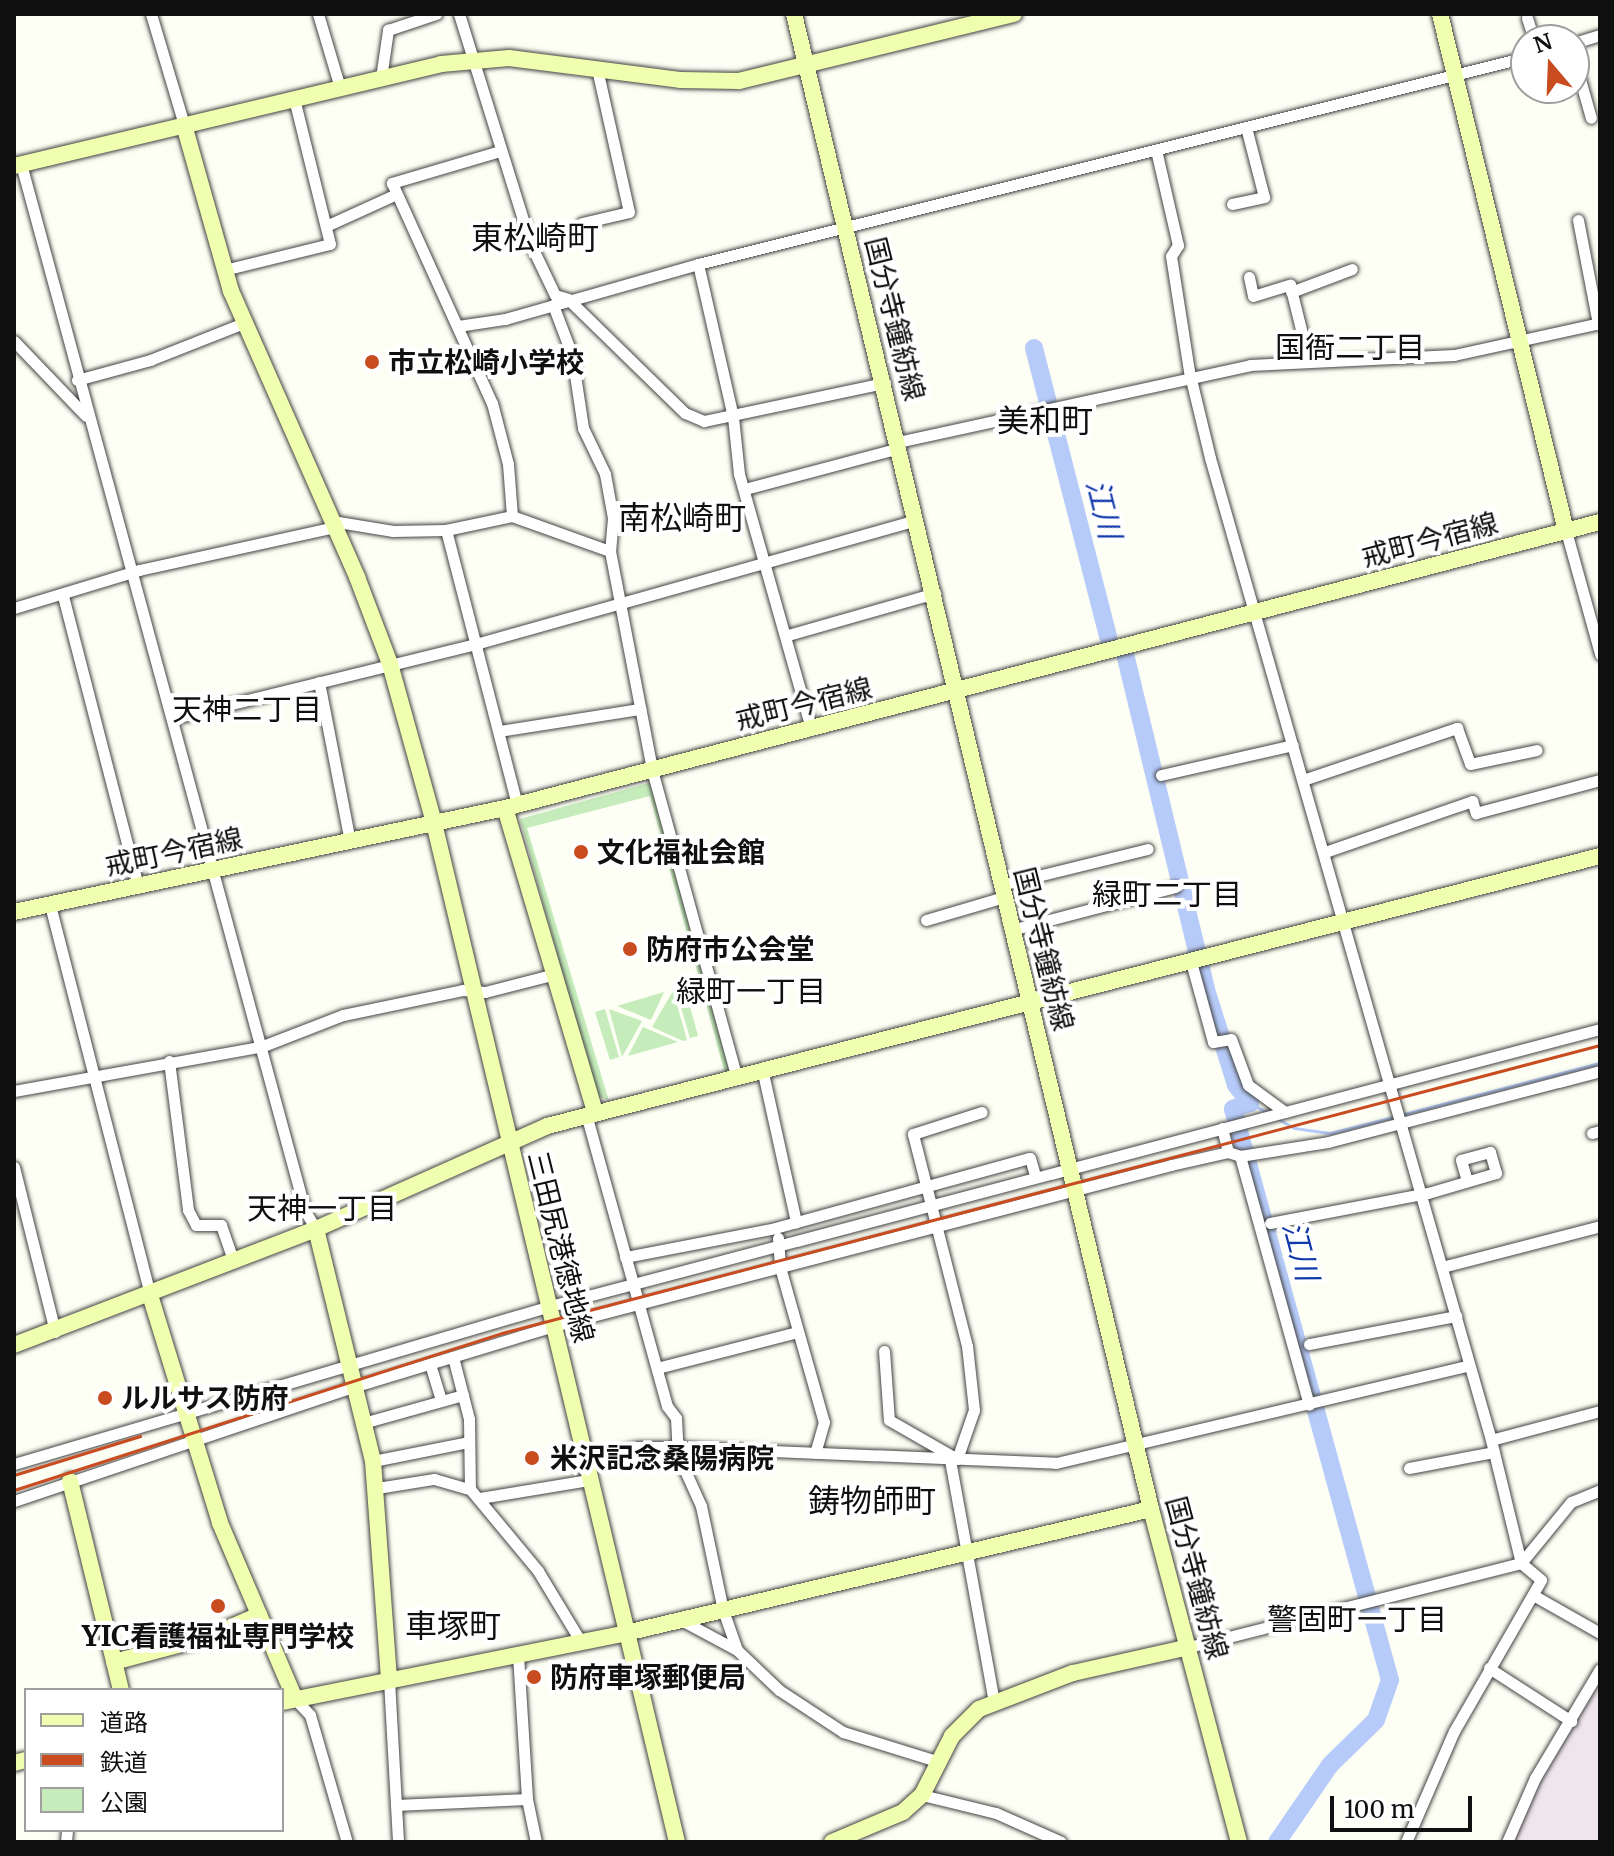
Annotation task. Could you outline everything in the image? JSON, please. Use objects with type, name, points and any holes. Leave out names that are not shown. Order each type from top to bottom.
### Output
[{"type":"street","points":[[151,14],[224,270],[390,664],[434,823],[508,1138],[590,1113],[763,1073],[1191,962],[1342,919],[1600,856]]},
{"type":"street","points":[[318,14],[340,88]]},
{"type":"street","points":[[381,78],[388,30],[436,14]]},
{"type":"street","points":[[459,14],[531,245],[555,295],[568,299],[694,420],[733,417],[885,383]]},
{"type":"street","name":"国分寺鐘紡線","points":[[794,14],[935,593],[1029,1005],[1059,1108],[1069,1168],[1151,1509],[1239,1842]]},
{"type":"street","points":[[398,1842],[373,1461],[316,1229],[305,1211],[174,718],[17,165],[381,78],[472,60],[509,58],[712,82],[807,67],[1014,14]]},
{"type":"street","points":[[1440,14],[1566,531],[1600,654]]},
{"type":"street","points":[[1527,18],[1529,24]]},
{"type":"street","points":[[458,326],[553,305],[698,264],[1510,61]]},
{"type":"street","points":[[582,223],[629,212],[597,69]]},
{"type":"street","points":[[224,270],[330,244],[294,99]]},
{"type":"street","points":[[1587,104],[1591,118]]},
{"type":"street","points":[[1232,204],[1264,197],[1246,127]]},
{"type":"street","points":[[1156,150],[1178,245],[1171,256],[1191,379],[1493,1446],[1521,1563],[1541,1580],[1489,1668],[1426,1789],[1406,1842]]},
{"type":"street","points":[[500,151],[392,183],[394,195],[492,403],[508,464],[512,516]]},
{"type":"street","points":[[326,226],[394,195]]},
{"type":"street","points":[[745,489],[898,445],[1250,365],[1454,355],[1599,324],[1578,220]]},
{"type":"street","points":[[698,264],[733,417],[745,489],[788,635],[811,728]]},
{"type":"street","points":[[1291,292],[1352,269]]},
{"type":"street","points":[[1249,277],[1253,296],[1290,285],[1309,362]]},
{"type":"street","points":[[553,305],[572,355],[583,428],[605,474],[613,518],[610,551],[652,770],[737,1079]]},
{"type":"street","points":[[77,380],[150,360],[244,323]]},
{"type":"street","points":[[14,341],[86,416]]},
{"type":"street","points":[[14,608],[333,524],[393,531],[446,530],[512,516],[610,551]]},
{"type":"street","points":[[174,718],[479,643],[916,520]]},
{"type":"street","name":"戒町今宿線","points":[[14,912],[511,806],[956,693],[1600,522]]},
{"type":"street","points":[[446,530],[479,643],[499,731],[511,806],[625,1257],[635,1283],[638,1305],[657,1368],[676,1418],[678,1447],[701,1506],[723,1610],[737,1650]]},
{"type":"street","points":[[788,635],[935,593]]},
{"type":"street","points":[[63,596],[138,887]]},
{"type":"street","points":[[319,682],[350,841]]},
{"type":"street","points":[[499,731],[640,709]]},
{"type":"street","points":[[1303,780],[1457,728],[1470,764],[1537,750]]},
{"type":"street","points":[[1161,775],[1293,745]]},
{"type":"street","points":[[1325,852],[1472,801],[1476,813],[1600,780]]},
{"type":"street","points":[[926,920],[1002,891],[1148,849]]},
{"type":"street","points":[[1011,930],[1175,887]]},
{"type":"street","points":[[50,905],[150,1295],[220,1523],[259,1615],[289,1701],[310,1715],[347,1842]]},
{"type":"street","points":[[1191,962],[1213,1042],[1231,1039],[1248,1085],[1285,1112]]},
{"type":"street","points":[[14,1091],[91,1074],[263,1046],[343,1015],[555,974]]},
{"type":"street","points":[[14,1464],[347,1362],[550,1306],[1600,1029]]},
{"type":"street","points":[[169,1061],[188,1210],[196,1225],[221,1225],[234,1262]]},
{"type":"street","points":[[14,1501],[353,1387],[554,1326],[1074,1189],[1234,1154],[1328,1142],[1600,1071]]},
{"type":"street","points":[[763,1073],[796,1222]]},
{"type":"street","points":[[982,1112],[913,1134],[967,1346],[974,1410],[954,1459],[965,1554],[994,1702]]},
{"type":"street","points":[[1222,1128],[1234,1154],[1309,1405]]},
{"type":"street","name":"三田尻港徳地線","points":[[14,1345],[55,1332],[316,1229],[508,1138],[677,1842]]},
{"type":"street","points":[[625,1257],[775,1228],[1030,1158],[1035,1176]]},
{"type":"street","points":[[14,1167],[55,1332]]},
{"type":"street","points":[[1270,1223],[1420,1194],[1467,1181]]},
{"type":"street","points":[[1442,1267],[1600,1226]]},
{"type":"street","points":[[775,1228],[780,1244],[780,1267],[824,1422],[815,1453]]},
{"type":"street","points":[[1309,1344],[1456,1316]]},
{"type":"street","points":[[657,1368],[797,1332]]},
{"type":"street","points":[[884,1351],[889,1420],[954,1459]]},
{"type":"street","points":[[453,1357],[463,1395],[469,1442],[470,1489]]},
{"type":"street","points":[[430,1364],[441,1400]]},
{"type":"street","points":[[584,1458],[637,1447],[678,1447],[1056,1463],[1469,1365]]},
{"type":"street","points":[[363,1423],[463,1395]]},
{"type":"street","points":[[1409,1468],[1493,1446],[1600,1411]]},
{"type":"street","points":[[373,1461],[469,1442]]},
{"type":"street","points":[[377,1488],[434,1479],[470,1489],[538,1571],[581,1642]]},
{"type":"street","points":[[480,1498],[589,1480]]},
{"type":"street","points":[[70,1481],[120,1688]]},
{"type":"street","points":[[832,1842],[903,1812],[922,1795],[936,1761],[952,1736],[994,1702],[1073,1673],[1189,1647],[1521,1563],[1571,1502],[1600,1490]]},
{"type":"street","points":[[289,1701],[626,1633],[1151,1509]]},
{"type":"street","points":[[1533,1595],[1600,1633]]},
{"type":"street","points":[[114,1662],[208,1637],[259,1615]]},
{"type":"street","points":[[681,1620],[737,1650],[779,1690],[843,1732],[936,1761]]},
{"type":"street","points":[[518,1655],[527,1799],[536,1842]]},
{"type":"street","points":[[1489,1668],[1571,1721]]},
{"type":"street","points":[[1507,1842],[1535,1778],[1600,1669]]},
{"type":"street","points":[[922,1795],[996,1813],[1061,1842]]},
{"type":"street","points":[[396,1805],[527,1799]]},
{"type":"shaded area","points":[[1600,1669],[1600,1842],[1507,1842]]},
{"type":"green space","points":[[652,782],[730,1067],[725,1074],[650,796],[527,828],[609,1101],[596,1095],[520,819]]},
{"type":"green space","points":[[685,988],[698,1036],[690,1038],[676,990]]},
{"type":"green space","points":[[673,991],[687,1040],[683,1041],[652,1027]]},
{"type":"green space","points":[[664,992],[651,1020],[617,1006]]},
{"type":"green space","points":[[605,1009],[619,1057],[610,1060],[595,1012]]},
{"type":"green space","points":[[609,1009],[642,1021],[622,1057]]},
{"type":"green space","points":[[643,1027],[678,1042],[628,1056]]},
{"type":"waterway","name":"江川","points":[[1034,348],[1108,637]]},
{"type":"waterway","name":"江川","points":[[1126,658],[1208,996],[1236,1085],[1250,1103],[1233,1109],[1390,1680],[1376,1720],[1330,1765],[1277,1842]]},
{"type":"waterway","points":[[1400,1115],[1600,1063]]},
{"type":"waterway","points":[[1250,1103],[1268,1113]]},
{"type":"waterway","points":[[1278,1119],[1294,1128],[1330,1133],[1393,1117]]},
{"type":"railway","points":[[14,1490],[502,1333],[1600,1045]]},
{"type":"railway","points":[[14,1475],[140,1436]]},
{"type":"place","name":"市立松崎小学校","points":[[372,362]]},
{"type":"place","name":"文化福祉会館","points":[[581,852]]},
{"type":"place","name":"防府市公会堂","points":[[630,949]]},
{"type":"place","name":"ルルサス防府","points":[[105,1398]]},
{"type":"place","name":"米沢記念桑陽病院","points":[[532,1458]]},
{"type":"place","name":"YIC看護福祉専門学校","points":[[218,1606]]},
{"type":"place","name":"防府車塚郵便局","points":[[534,1677]]},
{"type":"district","name":"東松崎町","points":[[535,238]]},
{"type":"district","name":"国衙二丁目","points":[[1350,347]]},
{"type":"district","name":"美和町","points":[[1045,421]]},
{"type":"district","name":"南松崎町","points":[[682,518]]},
{"type":"district","name":"天神二丁目","points":[[247,709]]},
{"type":"district","name":"緑町二丁目","points":[[1167,894]]},
{"type":"district","name":"緑町一丁目","points":[[751,991]]},
{"type":"district","name":"天神一丁目","points":[[322,1208]]},
{"type":"district","name":"鋳物師町","points":[[872,1501]]},
{"type":"district","name":"警固町一丁目","points":[[1357,1619]]},
{"type":"district","name":"車塚町","points":[[453,1626]]}]
